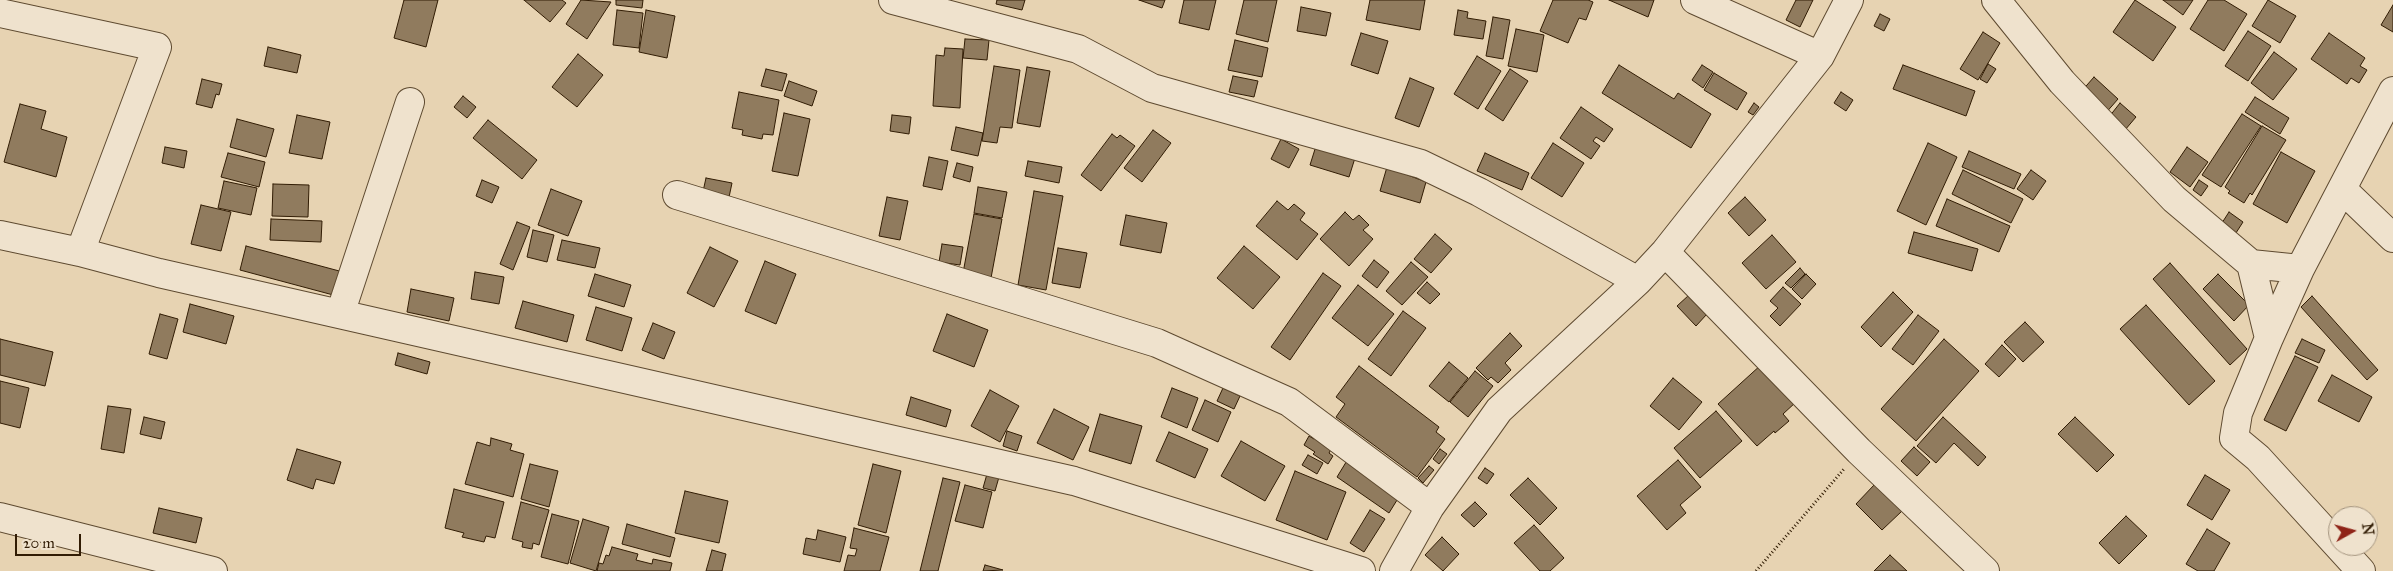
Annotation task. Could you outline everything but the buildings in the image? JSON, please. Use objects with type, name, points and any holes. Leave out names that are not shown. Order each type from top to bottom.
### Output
[{"type":"street","points":[[893,0],[1078,49],[1152,88],[1421,164],[1479,192],[1638,281]]},
{"type":"street","points":[[1695,0],[1820,56]]},
{"type":"street","points":[[1394,571],[1430,507],[1498,410],[1638,281],[1665,252],[1820,56],[1849,0]]},
{"type":"street","points":[[1996,0],[2062,82],[2174,199],[2251,264],[2300,269]]},
{"type":"street","points":[[0,14],[157,47],[80,252]]},
{"type":"street","points":[[2361,571],[2258,458],[2234,438],[2238,413],[2268,338],[2300,269],[2393,91]]},
{"type":"street","points":[[340,314],[410,102]]},
{"type":"street","points":[[2342,189],[2393,238]]},
{"type":"street","points":[[677,195],[1157,344],[1289,402],[1430,507]]},
{"type":"street","points":[[0,235],[1074,481],[1361,571]]},
{"type":"street","points":[[1665,252],[1860,451],[1985,571]]},
{"type":"street","points":[[2251,264],[2268,338]]},
{"type":"street","points":[[0,517],[145,563],[213,571]]},
{"type":"path","points":[[1756,571],[1860,451]]}]
